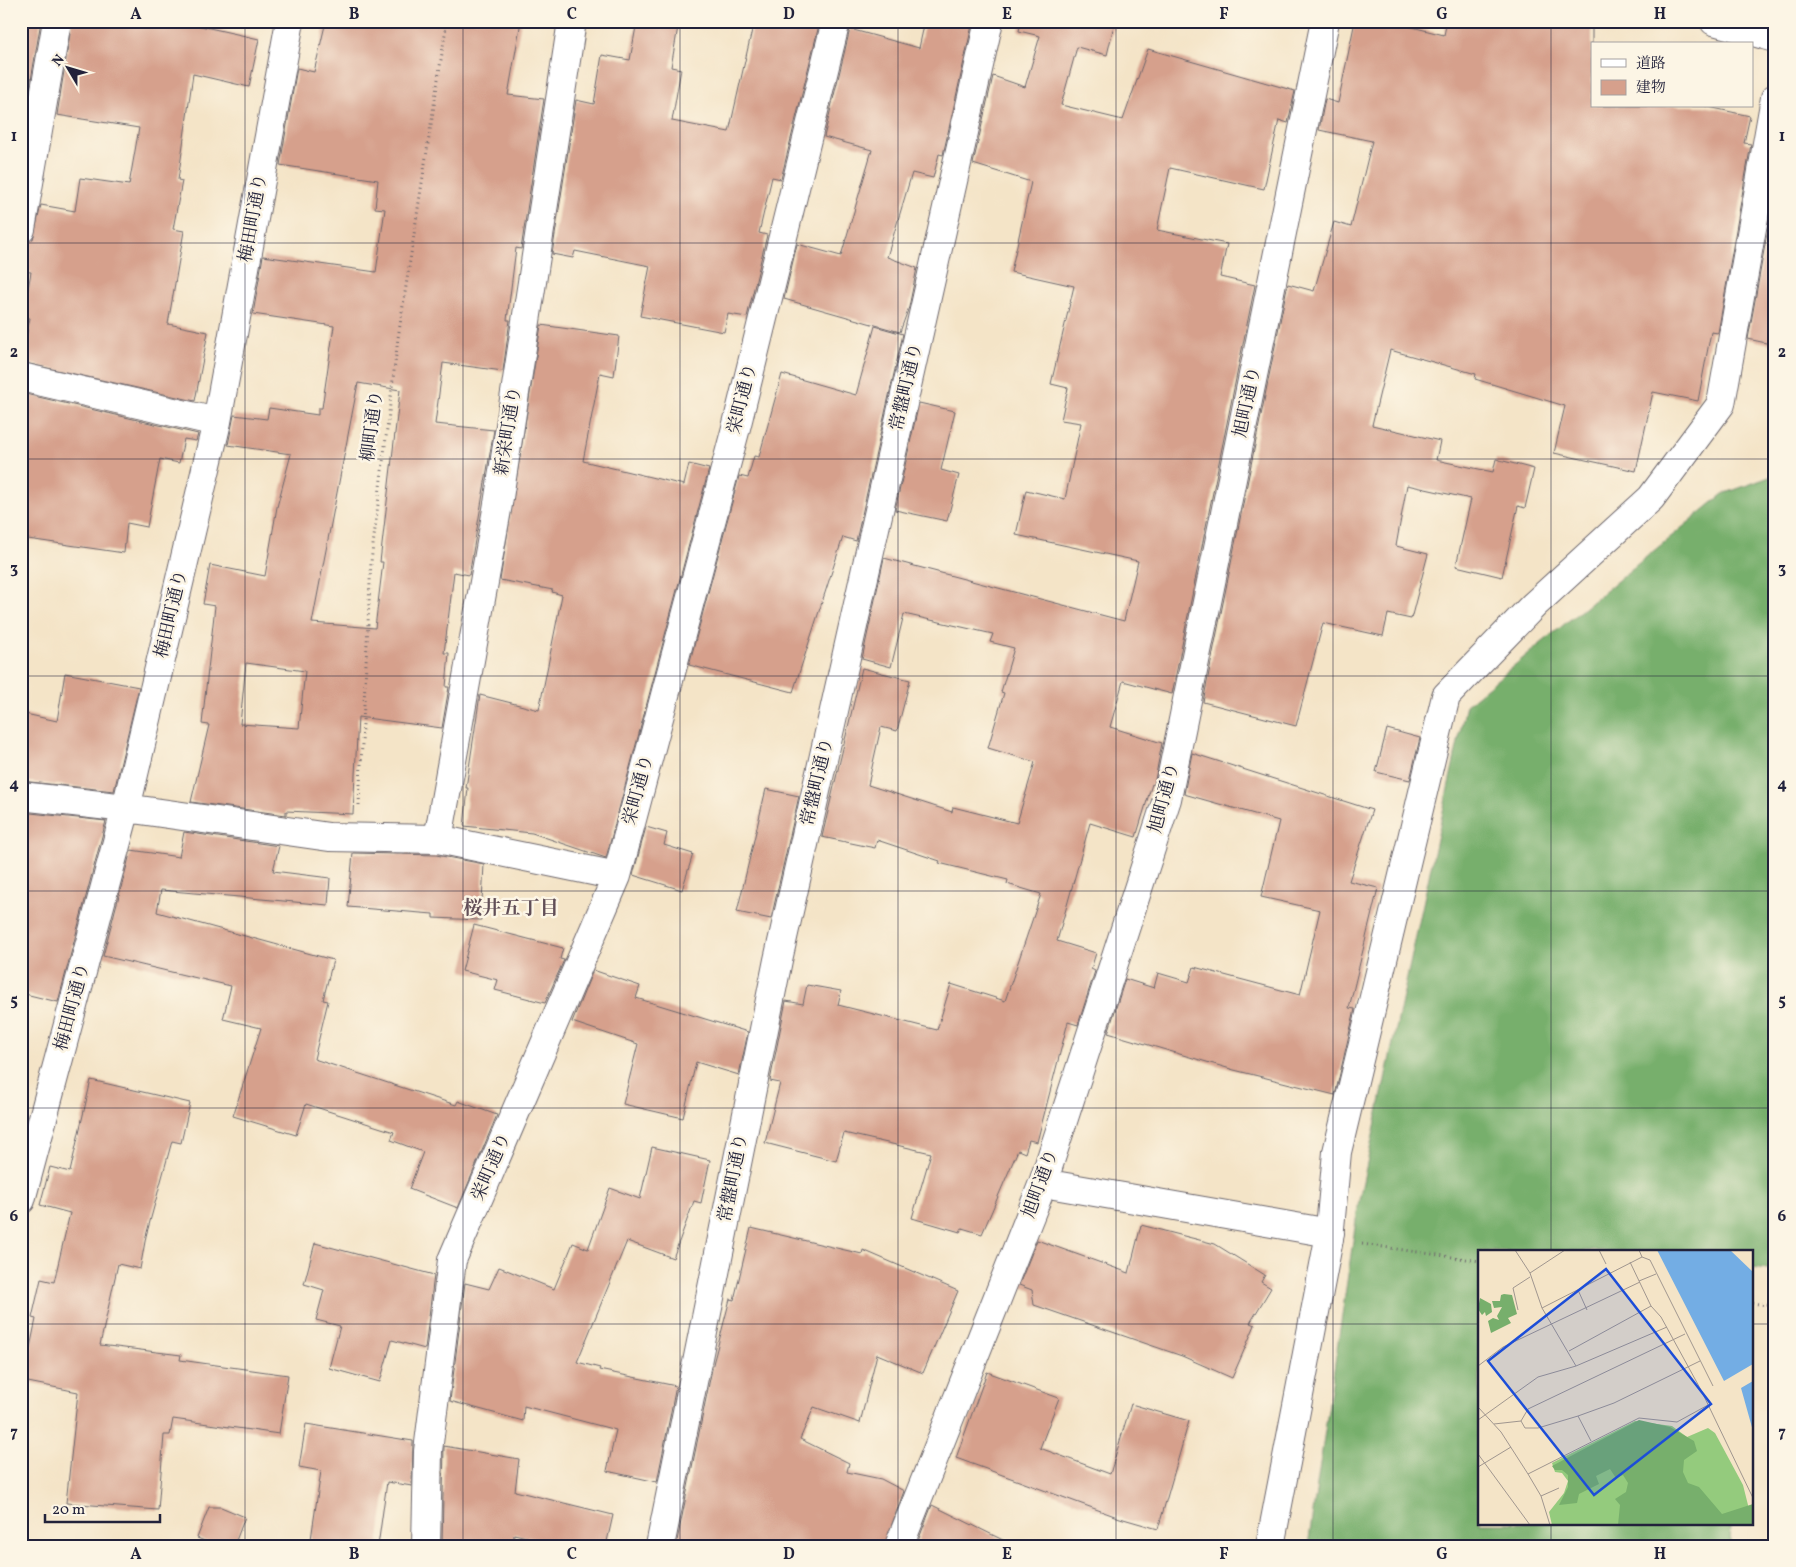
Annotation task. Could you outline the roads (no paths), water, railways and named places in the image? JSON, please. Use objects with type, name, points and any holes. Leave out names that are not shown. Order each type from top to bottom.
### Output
[{"type":"street","points":[[21,229],[57,21]]},
{"type":"street","name":"梅田町通り","points":[[21,1200],[126,808],[217,422],[290,21]]},
{"type":"street","name":"新栄町通り","points":[[438,839],[498,504],[572,21]]},
{"type":"street","name":"栄町通り","points":[[426,1546],[428,1451],[452,1260],[617,876],[737,424],[836,21]]},
{"type":"street","name":"常盤町通り","points":[[660,1546],[778,960],[989,21]]},
{"type":"street","name":"旭町通り","points":[[899,1546],[1043,1183],[1167,799],[1325,21]]},
{"type":"street","points":[[1714,21],[1775,38]]},
{"type":"street","points":[[1270,1546],[1330,1236],[1336,1152],[1446,696],[1534,605],[1651,498],[1721,404],[1775,98]]},
{"type":"street","points":[[21,377],[217,422]]},
{"type":"street","points":[[21,796],[126,808],[329,837],[438,839],[617,876]]},
{"type":"street","points":[[1043,1183],[1330,1236]]},
{"type":"district","name":"桜井五丁目","points":[[511,909]]}]
